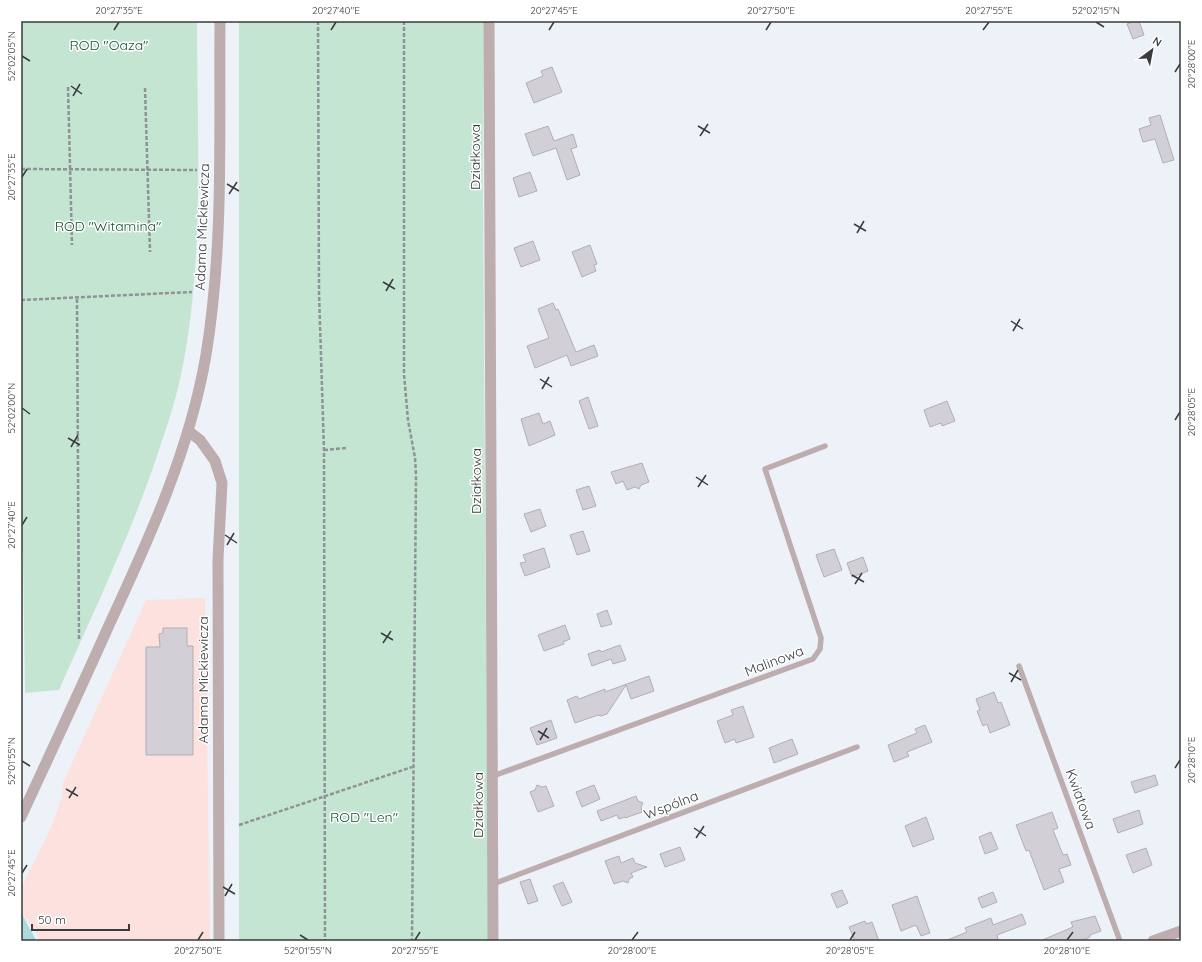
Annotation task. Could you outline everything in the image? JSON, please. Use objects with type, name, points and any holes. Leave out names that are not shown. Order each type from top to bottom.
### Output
[{"type":"street","name":"Adama Mickiewicza","points":[[21,817],[133,574],[177,466],[188,431],[206,356],[217,258],[220,169],[220,21]]},
{"type":"street","name":"Działkowa","points":[[489,21],[493,941]]},
{"type":"street","name":"Adama Mickiewicza","points":[[188,431],[200,440],[215,461],[222,483],[218,559],[219,941]]},
{"type":"street","points":[[1153,941],[1181,931]]},
{"type":"lane","name":"Malinowa","points":[[492,776],[813,660],[820,649],[822,638],[765,469],[825,446]]},
{"type":"lane","name":"Kwiatowa","points":[[1019,666],[1120,941]]},
{"type":"lane","name":"Wspólna","points":[[493,884],[857,747]]},
{"type":"path","points":[[318,21],[319,293],[324,450],[324,941]]},
{"type":"path","points":[[404,21],[404,374],[408,420],[415,458],[416,475],[412,767],[412,941]]},
{"type":"path","points":[[68,87],[72,245]]},
{"type":"path","points":[[145,88],[150,252]]},
{"type":"path","points":[[21,169],[197,170]]},
{"type":"path","points":[[21,300],[77,299],[192,292]]},
{"type":"path","points":[[77,299],[78,641]]},
{"type":"path","points":[[324,450],[346,448]]},
{"type":"path","points":[[239,825],[412,767]]},
{"type":"shaded area","points":[[205,598],[210,941],[41,941],[24,916],[21,903],[21,889],[53,823],[62,797],[63,783],[146,600]]},
{"type":"green space","name":"ROD \"Witamina\"","points":[[21,21],[197,21],[198,154],[197,243],[194,288],[189,332],[179,386],[173,407],[134,518],[98,604],[59,690],[25,693],[23,552],[21,552]]},
{"type":"green space","name":"ROD \"Len\"","points":[[239,21],[484,21],[483,186],[488,941],[239,941]]},
{"type":"water","points":[[21,911],[33,933],[36,941],[21,941]]},
{"type":"building","points":[[1139,21],[1144,35],[1133,39],[1127,24]]},
{"type":"building","points":[[552,67],[562,92],[534,103],[526,83],[543,76],[541,71]]},
{"type":"building","points":[[1160,115],[1174,160],[1163,163],[1155,139],[1143,142],[1139,129],[1151,125],[1149,118]]},
{"type":"building","points":[[548,126],[554,141],[573,134],[577,147],[571,149],[580,175],[567,180],[556,148],[533,156],[525,134]]},
{"type":"building","points":[[530,172],[537,191],[519,197],[513,178]]},
{"type":"building","points":[[533,241],[540,260],[521,267],[514,248]]},
{"type":"building","points":[[590,245],[597,264],[594,265],[596,271],[582,277],[572,252]]},
{"type":"building","points":[[553,303],[556,310],[558,309],[576,352],[594,345],[598,356],[571,366],[567,355],[535,368],[527,346],[549,338],[538,309]]},
{"type":"building","points":[[588,397],[598,426],[589,429],[579,401]]},
{"type":"building","points":[[947,401],[955,421],[942,426],[941,423],[930,427],[924,410]]},
{"type":"building","points":[[539,413],[543,424],[550,421],[555,435],[529,446],[521,419]]},
{"type":"building","points":[[642,463],[649,482],[641,485],[639,489],[635,487],[627,490],[623,481],[616,484],[611,472]]},
{"type":"building","points":[[589,486],[596,506],[583,510],[576,490]]},
{"type":"building","points":[[540,509],[546,526],[531,532],[524,514]]},
{"type":"building","points":[[583,531],[590,551],[577,555],[570,535]]},
{"type":"building","points":[[544,548],[550,567],[525,576],[520,563],[526,562],[523,555]]},
{"type":"building","points":[[834,549],[842,570],[824,577],[816,555]]},
{"type":"building","points":[[863,557],[868,571],[852,577],[847,563]]},
{"type":"building","points":[[607,610],[612,624],[601,627],[597,614]]},
{"type":"building","points":[[565,625],[570,639],[563,642],[564,644],[544,651],[538,635]]},
{"type":"building","points":[[163,628],[187,628],[187,646],[193,646],[193,755],[146,755],[146,647],[160,647],[159,634],[163,633]]},
{"type":"building","points":[[620,645],[626,660],[613,664],[611,659],[592,666],[588,654],[600,650],[601,652]]},
{"type":"building","points":[[649,676],[654,691],[631,699],[626,685],[607,714],[601,716],[598,715],[575,723],[567,700],[577,696],[579,699],[605,689],[605,692]]},
{"type":"building","points":[[994,692],[998,703],[1001,702],[1010,725],[990,733],[987,724],[983,726],[977,711],[980,710],[976,699]]},
{"type":"building","points":[[743,706],[754,737],[736,743],[735,739],[725,743],[717,721],[733,715],[731,710]]},
{"type":"building","points":[[551,720],[557,738],[537,745],[530,728]]},
{"type":"building","points":[[925,725],[932,742],[907,752],[909,756],[894,762],[888,745],[917,733],[915,729]]},
{"type":"building","points":[[792,739],[798,754],[774,763],[769,748]]},
{"type":"building","points":[[1155,775],[1158,785],[1135,793],[1131,782]]},
{"type":"building","points":[[537,785],[542,787],[546,786],[554,806],[538,812],[530,792],[535,790]]},
{"type":"building","points":[[594,785],[600,799],[582,807],[576,792]]},
{"type":"building","points":[[636,796],[638,801],[643,803],[641,807],[642,812],[619,819],[617,815],[601,821],[597,811]]},
{"type":"building","points":[[1139,810],[1143,824],[1118,833],[1113,819]]},
{"type":"building","points":[[1052,812],[1058,828],[1053,830],[1063,855],[1067,854],[1071,865],[1059,869],[1064,882],[1044,890],[1029,850],[1026,851],[1016,825]]},
{"type":"building","points":[[926,817],[934,839],[913,847],[905,826]]},
{"type":"building","points":[[991,832],[998,849],[985,854],[979,837]]},
{"type":"building","points":[[680,847],[685,860],[665,867],[660,854]]},
{"type":"building","points":[[1146,848],[1152,865],[1133,873],[1126,855]]},
{"type":"building","points":[[619,856],[621,863],[633,858],[635,863],[647,867],[631,873],[633,877],[629,879],[628,883],[623,881],[614,884],[605,861]]},
{"type":"building","points":[[530,879],[538,901],[528,904],[520,882]]},
{"type":"building","points":[[563,882],[572,902],[562,906],[553,886]]},
{"type":"building","points":[[842,890],[848,903],[837,908],[831,894]]},
{"type":"building","points":[[993,892],[997,902],[982,908],[978,898]]},
{"type":"building","points":[[917,896],[930,933],[921,936],[916,925],[901,931],[892,905]]},
{"type":"building","points":[[1022,914],[1026,924],[997,935],[998,939],[993,941],[945,941],[967,932],[965,928],[991,918],[993,925]]},
{"type":"building","points":[[1095,916],[1101,931],[1090,935],[1090,937],[1080,941],[1040,941],[1073,927],[1071,922]]},
{"type":"building","points":[[865,921],[866,924],[872,922],[879,941],[855,941],[849,927]]},
{"type":"park label","name":"ROD \"Oaza\"","points":[[109,45]]}]
